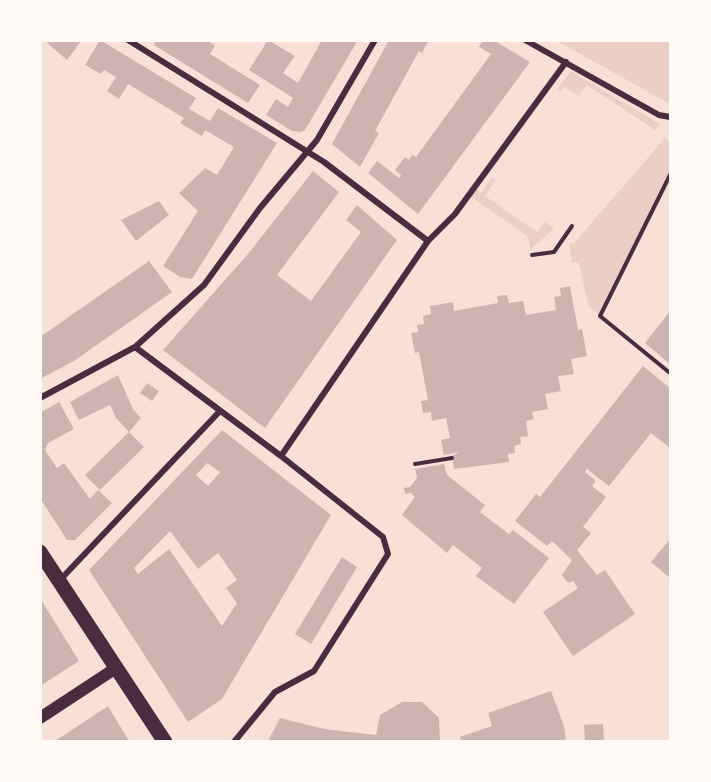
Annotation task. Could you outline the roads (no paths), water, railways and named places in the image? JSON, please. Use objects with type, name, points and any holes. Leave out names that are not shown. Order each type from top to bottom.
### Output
[{"type":"main road","points":[[40,552],[165,741]]},
{"type":"main road","points":[[40,718],[116,668]]},
{"type":"street","points":[[128,40],[308,151],[428,242]]},
{"type":"street","points":[[40,398],[135,347],[204,285],[260,208],[317,140],[375,40]]},
{"type":"street","points":[[525,40],[658,115],[670,117]]},
{"type":"street","points":[[281,456],[428,242],[455,214],[566,62]]},
{"type":"street","points":[[135,347],[281,456],[383,537],[388,554],[314,671],[287,684],[263,704],[234,741]]},
{"type":"street","points":[[59,581],[220,411]]}]
